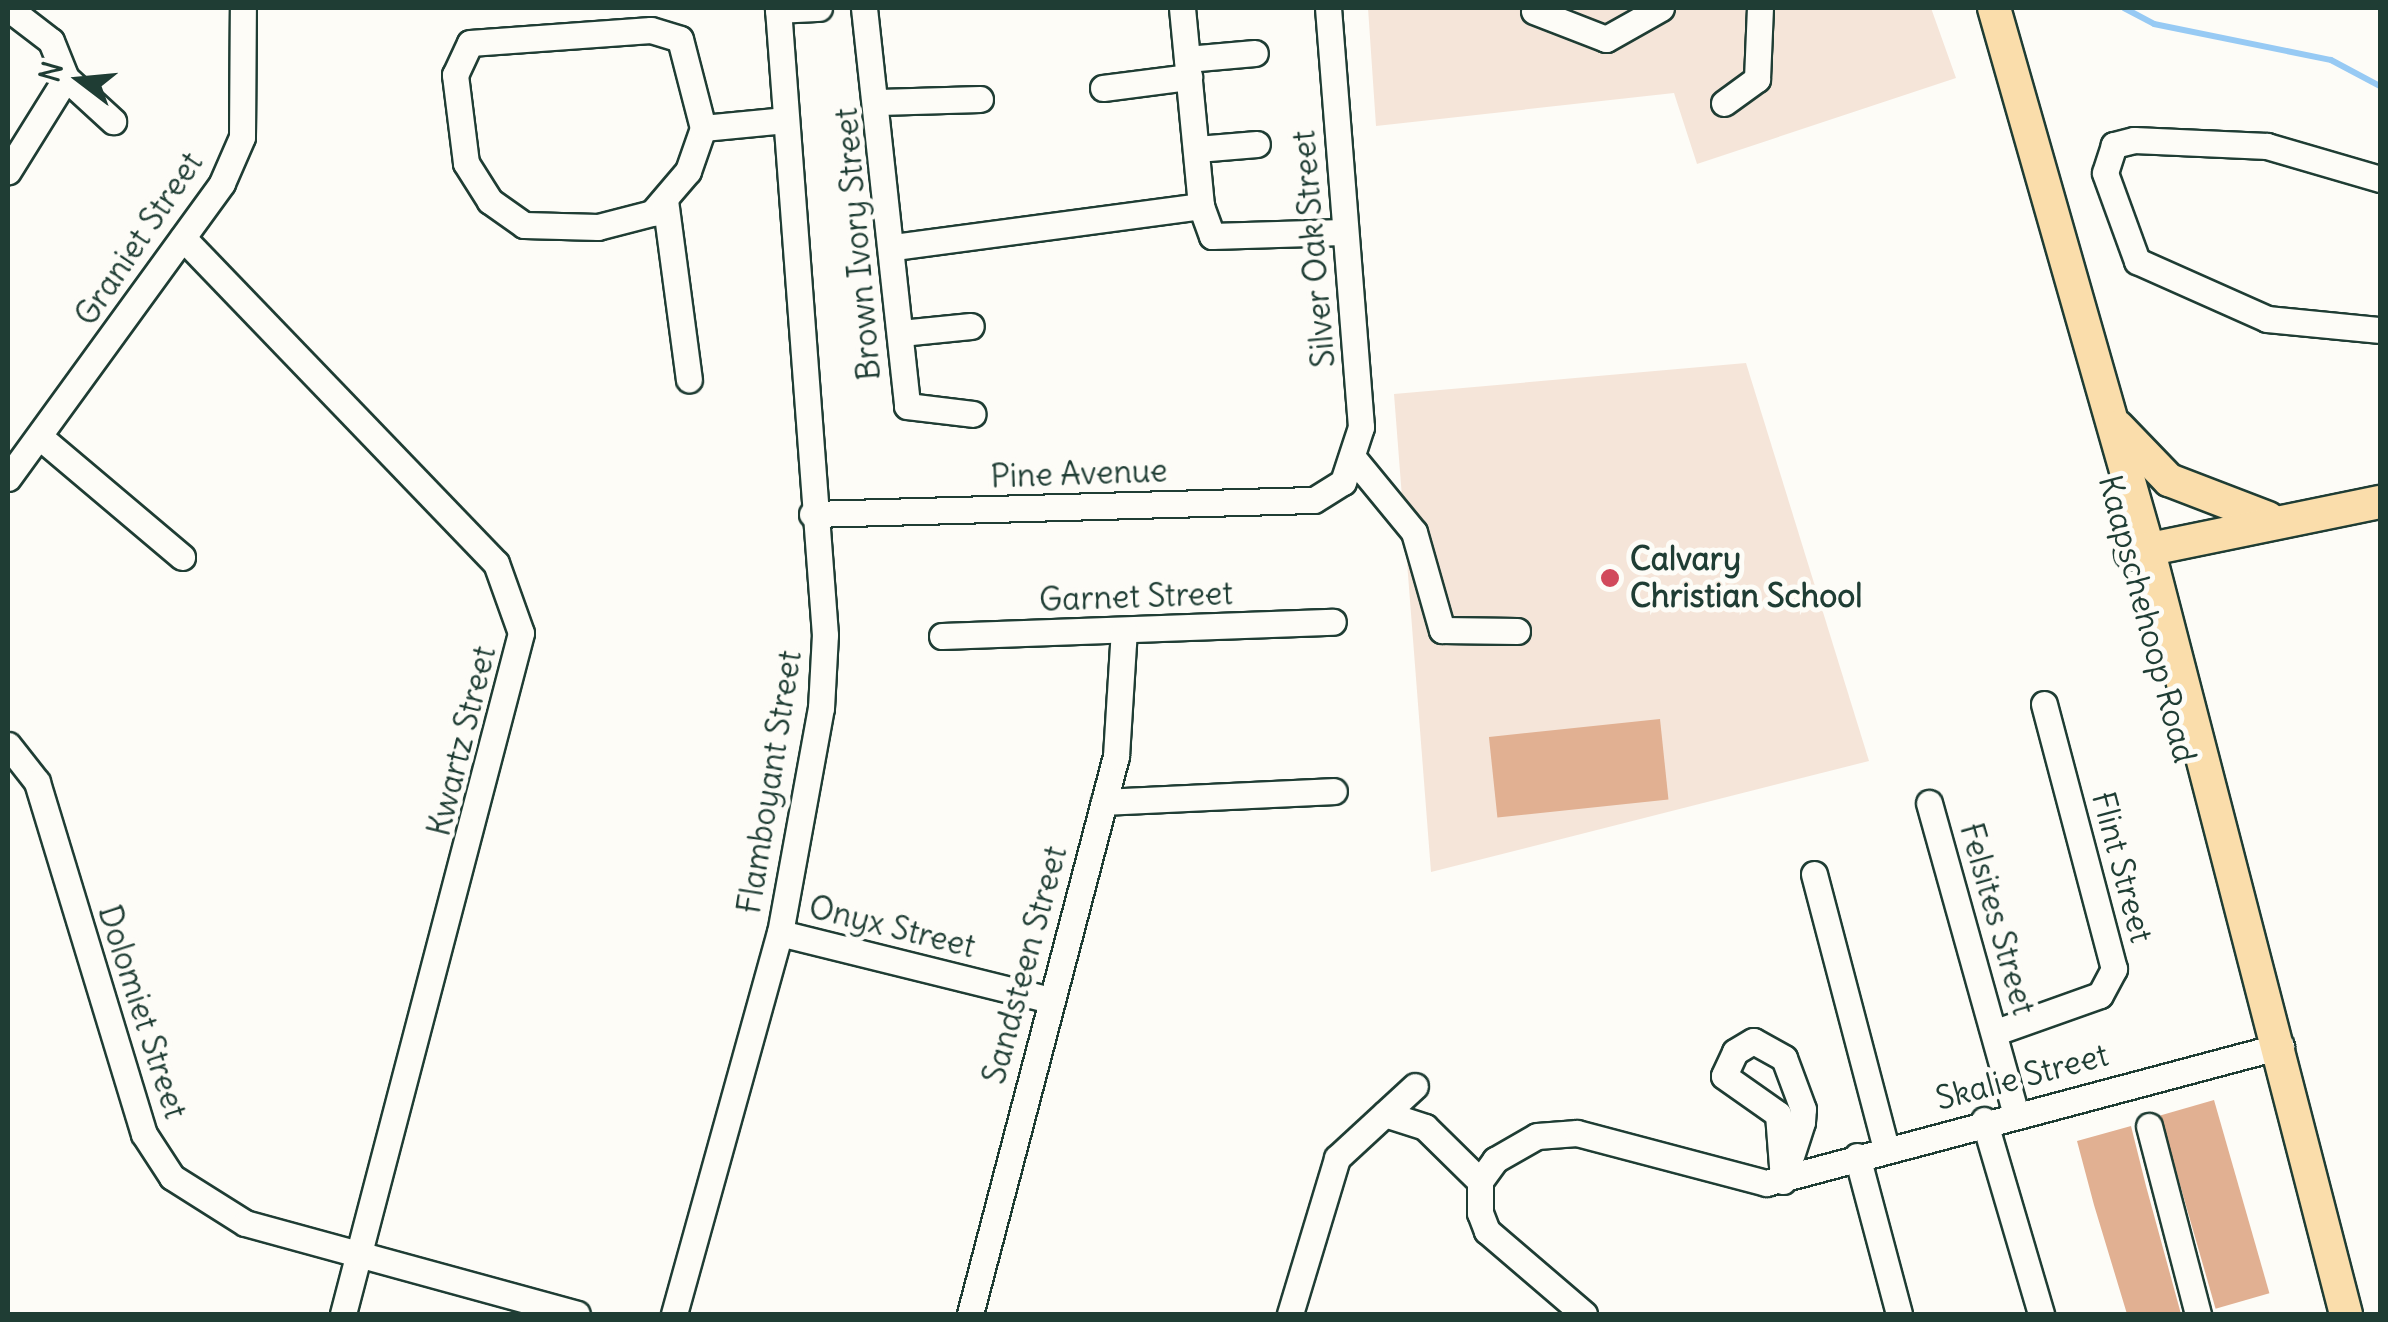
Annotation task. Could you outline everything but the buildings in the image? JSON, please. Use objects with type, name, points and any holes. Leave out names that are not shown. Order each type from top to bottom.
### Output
[{"type":"main road","name":"Kaapschehoop Road","points":[[1975,8],[2140,550]]},
{"type":"main road","name":"Kaapschehoop Road","points":[[1994,8],[2108,416],[2272,1048],[2310,1214],[2322,1228],[2346,1314]]},
{"type":"main road","points":[[2108,416],[2168,480],[2278,520]]},
{"type":"main road","points":[[2140,550],[2380,502]]},
{"type":"street","points":[[8,8],[51,40],[66,78],[113,121]]},
{"type":"street","name":"Graniet Street","points":[[8,478],[183,238],[242,137],[243,8]]},
{"type":"street","points":[[778,9],[818,8]]},
{"type":"street","name":"Brown Ivory Street","points":[[864,8],[879,102],[908,406],[929,416],[973,414]]},
{"type":"street","points":[[1182,8],[1201,206],[1221,238],[1343,232]]},
{"type":"street","name":"Silver Oak Street","points":[[1328,8],[1361,427],[1349,470]]},
{"type":"street","points":[[1534,11],[1606,39],[1661,8]]},
{"type":"street","points":[[1724,103],[1757,79],[1760,8]]},
{"type":"street","name":"Flamboyant Street","points":[[674,1314],[780,933],[821,708],[826,635],[812,514],[778,9]]},
{"type":"street","points":[[540,32],[668,33],[690,59],[703,128],[688,171],[665,200],[638,219],[598,227],[513,217],[466,163],[455,112],[460,56],[470,44],[540,32]]},
{"type":"street","points":[[1103,88],[1256,53]]},
{"type":"street","points":[[8,171],[66,78]]},
{"type":"street","points":[[879,102],[980,99]]},
{"type":"street","points":[[703,128],[786,120]]},
{"type":"street","points":[[2380,179],[2266,146],[2134,140],[2114,145],[2105,173],[2137,261],[2267,319],[2380,330]]},
{"type":"street","points":[[1197,149],[1257,144]]},
{"type":"street","points":[[665,200],[689,379]]},
{"type":"street","points":[[894,247],[1201,206]]},
{"type":"street","name":"Kwartz Street","points":[[183,238],[496,563],[521,633],[342,1314]]},
{"type":"street","points":[[901,334],[971,326]]},
{"type":"street","points":[[40,437],[182,558]]},
{"type":"street","points":[[1349,470],[1414,532],[1428,606],[1442,630],[1517,631]]},
{"type":"street","name":"Pine Avenue","points":[[812,514],[1314,500],[1349,470]]},
{"type":"street","name":"Garnet Street","points":[[942,636],[1333,622]]},
{"type":"street","name":"Sandsteen Street","points":[[970,1314],[1046,998],[1104,802],[1122,718],[1124,630]]},
{"type":"street","name":"Flint Street","points":[[1996,1032],[2100,995],[2114,969],[2044,704]]},
{"type":"street","name":"Dolomiet Street","points":[[8,745],[37,782],[144,1134],[172,1178],[244,1224],[577,1314]]},
{"type":"street","points":[[1104,802],[1334,791]]},
{"type":"street","name":"Felsites Street","points":[[1929,804],[1996,1032],[2015,1111]]},
{"type":"street","points":[[1814,874],[1886,1148]]},
{"type":"street","name":"Onyx Street","points":[[780,933],[1046,998]]},
{"type":"street","points":[[1754,1041],[1784,1058],[1803,1109],[1783,1180],[1778,1114],[1724,1076],[1735,1052],[1754,1041]]},
{"type":"street","name":"Skalie Street","points":[[1480,1181],[1496,1160],[1556,1131],[1743,1182],[1783,1180],[2015,1111],[2272,1048]]},
{"type":"street","points":[[1290,1314],[1329,1174],[1415,1086]]},
{"type":"street","points":[[1385,1114],[1425,1126],[1480,1181],[1487,1231],[1584,1314]]},
{"type":"street","points":[[1984,1120],[2041,1314]]},
{"type":"street","points":[[2149,1126],[2198,1314]]},
{"type":"street","points":[[1856,1156],[1899,1314]]},
{"type":"shaded area","points":[[1368,8],[1931,8],[1956,78],[1697,164],[1674,93],[1376,126]]},
{"type":"shaded area","name":"Calvary Christian School","points":[[1746,363],[1869,761],[1431,872],[1394,394]]},
{"type":"waterway","points":[[2124,8],[2154,24],[2331,60],[2380,86]]},
{"type":"place","name":"Calvary Christian School","points":[[1610,578]]}]
